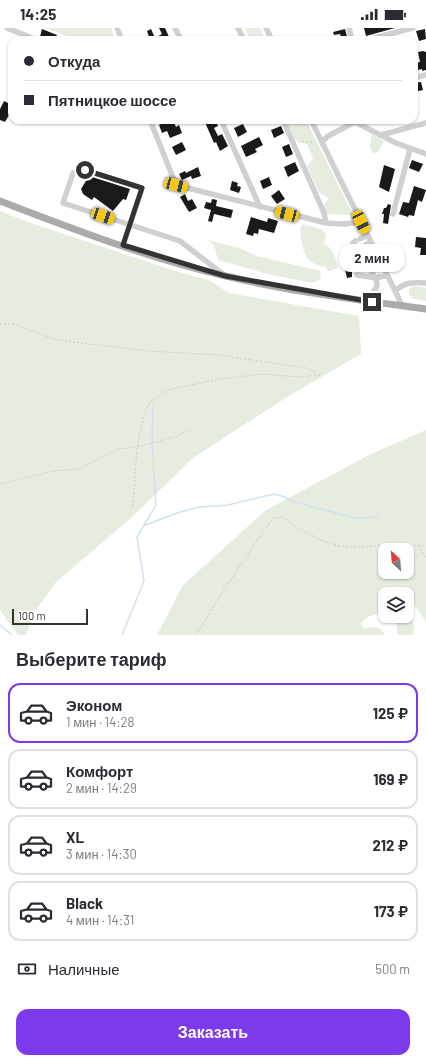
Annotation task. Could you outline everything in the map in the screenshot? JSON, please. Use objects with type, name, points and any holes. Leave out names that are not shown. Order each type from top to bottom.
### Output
[{"type":"main road","points":[[0,200],[123,245],[225,276],[361,301],[426,309]]},
{"type":"street","points":[[7,28],[27,36]]},
{"type":"street","points":[[382,36],[413,28]]},
{"type":"street","points":[[381,135],[426,123]]},
{"type":"street","points":[[152,124],[176,185],[326,223],[344,224],[361,222]]},
{"type":"street","points":[[223,124],[237,152],[260,207]]},
{"type":"street","points":[[285,124],[324,213],[326,223]]},
{"type":"street","points":[[313,124],[402,306]]},
{"type":"street","points":[[322,142],[328,136],[350,124]]},
{"type":"street","points":[[361,124],[410,149],[426,154]]},
{"type":"street","points":[[393,214],[410,149]]},
{"type":"street","points":[[123,245],[130,225],[142,188],[85,170],[73,173],[63,203],[130,225],[180,241],[225,276]]},
{"type":"street","points":[[361,301],[373,292],[377,286],[376,278],[366,264],[360,248],[353,243],[367,235]]},
{"type":"street","points":[[360,248],[371,242]]},
{"type":"street","points":[[366,264],[379,258]]},
{"type":"street","points":[[357,275],[376,278],[387,275]]},
{"type":"street","points":[[395,291],[405,284],[412,282],[426,283]]},
{"type":"path","points":[[293,142],[322,142]]},
{"type":"path","points":[[0,324],[14,324],[57,340],[147,351],[218,355],[306,368],[321,375],[298,377],[263,374],[220,379],[167,390],[150,402],[144,414],[137,447],[133,506]]},
{"type":"path","points":[[0,484],[54,471],[81,469],[120,449],[137,447],[177,436],[192,429]]},
{"type":"path","points":[[196,635],[224,588],[272,519],[282,517],[295,526],[324,541],[341,546],[426,546]]},
{"type":"path","points":[[418,546],[426,558]]},
{"type":"shaded area","points":[[45,28],[111,28],[114,36],[67,36]]},
{"type":"shaded area","points":[[245,28],[260,28],[264,36],[249,36]]},
{"type":"shaded area","points":[[288,124],[308,124],[353,215],[327,214],[324,205],[329,198],[319,193],[307,166],[313,159],[307,144],[295,140]]},
{"type":"shaded area","points":[[372,134],[384,141],[378,152],[372,153],[370,146]]},
{"type":"shaded area","points":[[0,211],[28,222],[172,270],[211,281],[229,293],[359,316],[361,354],[287,397],[193,458],[131,518],[56,582],[34,613],[26,635],[18,635],[0,610]]},
{"type":"shaded area","points":[[303,224],[323,230],[326,236],[324,244],[334,254],[338,268],[328,271],[326,267],[318,266],[308,259],[303,248],[300,228]]},
{"type":"shaded area","points":[[208,240],[239,248],[257,256],[320,271],[321,279],[313,283],[271,275],[218,260],[214,245]]},
{"type":"shaded area","points":[[414,286],[426,288],[426,301],[413,299],[409,294],[409,289]]},
{"type":"shaded area","points":[[426,430],[426,624],[425,620],[414,604],[414,587],[378,587],[378,614],[365,619],[361,624],[364,629],[376,627],[385,635],[157,635],[183,585],[266,510],[369,455]]},
{"type":"shaded area","points":[[396,623],[413,623],[413,635],[397,635]]},
{"type":"building","points":[[159,28],[165,28],[169,36],[158,36],[162,34]]},
{"type":"building","points":[[364,28],[395,28],[366,36]]},
{"type":"building","points":[[42,29],[57,35],[57,36],[40,36]]},
{"type":"building","points":[[151,29],[154,36],[149,36],[147,31]]},
{"type":"building","points":[[345,29],[347,36],[341,36],[340,34],[334,35],[333,32]]},
{"type":"building","points":[[425,29],[426,39],[419,41],[416,31]]},
{"type":"building","points":[[418,52],[426,52],[426,70],[418,70],[418,62],[420,62]]},
{"type":"building","points":[[418,82],[421,82],[423,90],[418,91]]},
{"type":"building","points":[[4,101],[8,103],[8,117],[5,122],[0,120],[0,109]]},
{"type":"building","points":[[175,124],[176,127],[179,125],[182,133],[170,138],[167,131],[162,133],[159,125]]},
{"type":"building","points":[[206,124],[217,124],[218,126],[214,128],[218,136],[222,134],[228,146],[220,151],[216,142],[214,143]]},
{"type":"building","points":[[243,124],[247,132],[238,137],[234,128]]},
{"type":"building","points":[[281,126],[284,133],[274,138],[271,130]]},
{"type":"building","points":[[259,137],[263,145],[255,149],[257,152],[246,157],[241,146]]},
{"type":"building","points":[[182,142],[186,150],[176,155],[172,147]]},
{"type":"building","points":[[289,144],[293,154],[286,157],[282,147]]},
{"type":"building","points":[[412,160],[423,164],[419,172],[409,168]]},
{"type":"building","points":[[295,162],[299,171],[288,177],[284,167]]},
{"type":"building","points":[[384,165],[395,169],[389,192],[379,187]]},
{"type":"building","points":[[198,167],[201,176],[192,179],[191,176],[182,180],[179,174],[185,171],[186,173]]},
{"type":"building","points":[[89,176],[130,189],[126,200],[123,199],[113,211],[94,197],[92,200],[83,194],[81,189]]},
{"type":"building","points":[[269,177],[272,185],[263,189],[260,181]]},
{"type":"building","points":[[232,181],[238,183],[237,186],[241,187],[239,193],[230,190]]},
{"type":"building","points":[[414,186],[426,190],[422,202],[418,200],[414,216],[409,215],[408,217],[399,214],[403,202],[409,203]]},
{"type":"building","points":[[279,190],[285,199],[277,204],[271,196]]},
{"type":"building","points":[[185,194],[188,201],[192,199],[197,208],[189,212],[180,197]]},
{"type":"building","points":[[212,199],[217,200],[216,206],[233,210],[231,218],[214,214],[212,222],[208,221],[211,210],[204,208],[206,202],[211,203]]},
{"type":"building","points":[[388,204],[391,205],[388,224],[383,223],[384,214],[382,214],[384,208],[386,208]]},
{"type":"building","points":[[251,217],[267,222],[268,218],[278,221],[274,233],[259,229],[258,234],[254,233],[253,236],[246,234]]},
{"type":"building","points":[[416,237],[426,238],[426,255],[420,255],[421,248],[415,247]]},
{"type":"building","points":[[352,249],[359,265],[352,268],[352,277],[347,278],[341,253]]},
{"type":"waterway","points":[[122,635],[144,581],[137,537],[156,505],[152,443],[153,404]]},
{"type":"waterway","points":[[143,526],[177,513],[199,507],[228,505],[274,494],[295,502],[355,518],[378,517]]},
{"type":"waterway","points":[[0,625],[12,635]]},
{"type":"route","points":[[85,170],[142,188],[123,245],[171,261],[225,276],[272,286],[372,302]]}]
